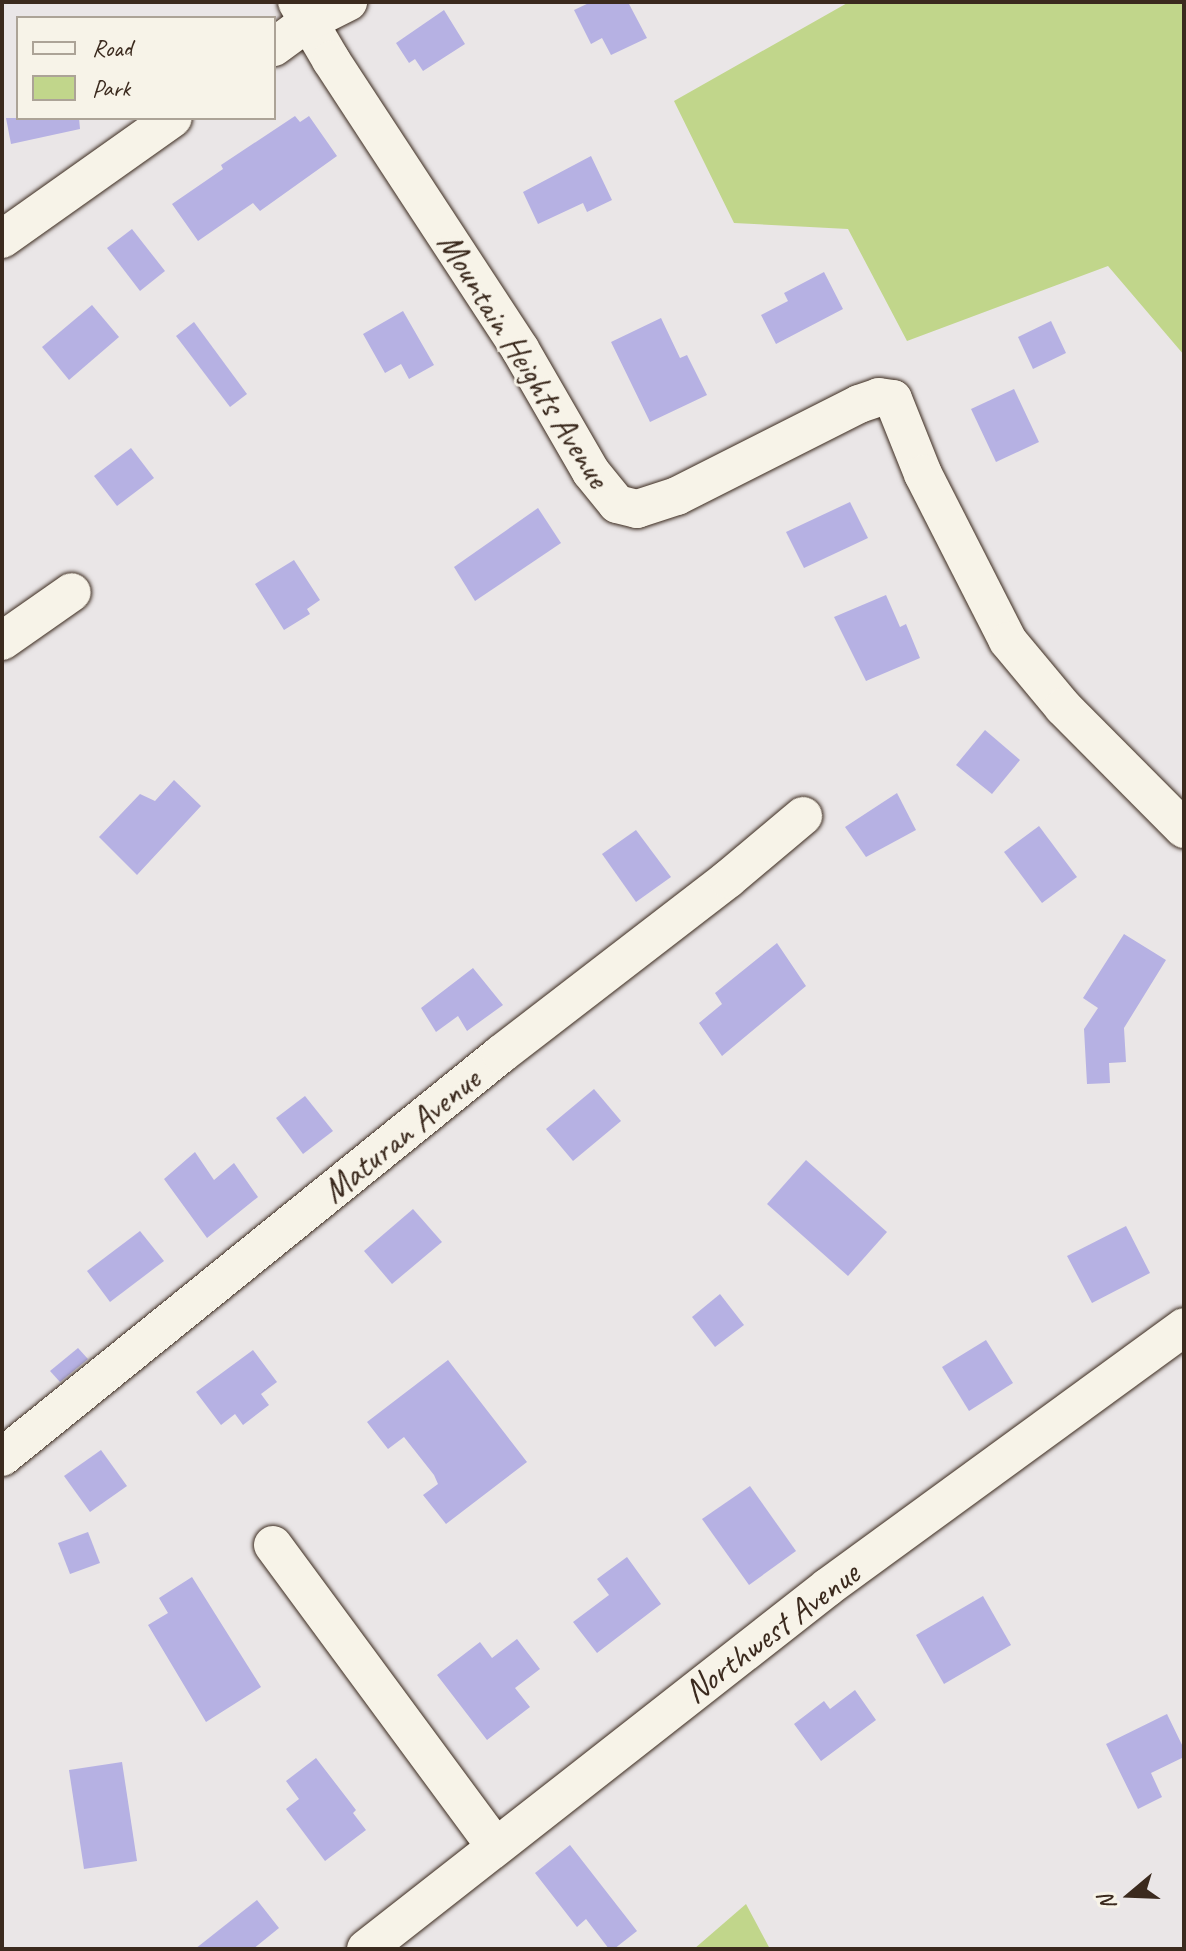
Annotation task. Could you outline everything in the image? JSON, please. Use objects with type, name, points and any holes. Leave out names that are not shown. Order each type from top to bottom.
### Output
[{"type":"street","points":[[276,45],[303,12],[348,2]]},
{"type":"street","name":"Mountain Heights Avenue","points":[[303,12],[520,349],[591,472],[617,504],[637,509],[677,496],[859,404],[879,397],[893,399],[923,474],[1008,641],[1063,707],[1184,829]]},
{"type":"street","points":[[2,239],[170,120]]},
{"type":"street","points":[[2,641],[72,592]]},
{"type":"street","name":"Maturan Avenue","points":[[2,1457],[501,1054],[803,816]]},
{"type":"street","name":"Northwest Avenue","points":[[366,1949],[828,1587],[1184,1327]]},
{"type":"street","points":[[273,1545],[495,1846]]},
{"type":"green space","points":[[849,2],[1184,2],[1184,355],[1108,266],[907,341],[848,229],[734,223],[674,101]]},
{"type":"green space","points":[[746,1904],[770,1949],[694,1949]]},
{"type":"building","points":[[591,2],[628,2],[647,38],[611,55],[602,38],[591,44],[574,10]]},
{"type":"building","points":[[444,10],[465,44],[423,71],[415,59],[409,63],[396,43]]},
{"type":"building","points":[[295,116],[300,122],[309,116],[337,156],[260,211],[253,203],[198,241],[172,204],[223,169],[221,165]]},
{"type":"building","points":[[6,118],[79,120],[80,129],[11,144]]},
{"type":"building","points":[[591,156],[612,200],[587,212],[583,203],[538,224],[523,192]]},
{"type":"building","points":[[132,229],[165,271],[140,291],[107,248]]},
{"type":"building","points":[[824,272],[843,309],[776,344],[761,315],[788,301],[784,293]]},
{"type":"building","points":[[92,305],[119,337],[69,380],[42,347]]},
{"type":"building","points":[[403,311],[434,365],[409,379],[401,364],[385,373],[363,334]]},
{"type":"building","points":[[661,318],[680,358],[687,355],[707,395],[650,422],[611,342]]},
{"type":"building","points":[[1051,321],[1066,353],[1033,369],[1018,337]]},
{"type":"building","points":[[194,322],[247,394],[230,407],[176,336]]},
{"type":"building","points":[[1014,389],[1039,442],[996,462],[971,409]]},
{"type":"building","points":[[131,448],[154,478],[117,506],[94,476]]},
{"type":"building","points":[[850,502],[868,538],[804,568],[786,532]]},
{"type":"building","points":[[538,508],[561,543],[475,601],[454,567]]},
{"type":"building","points":[[294,560],[320,600],[307,609],[310,614],[284,630],[255,584]]},
{"type":"building","points":[[886,595],[900,627],[906,624],[920,658],[866,681],[834,617]]},
{"type":"building","points":[[985,730],[1020,760],[992,794],[956,765]]},
{"type":"building","points":[[174,780],[201,806],[137,875],[99,837],[140,794],[155,801]]},
{"type":"building","points":[[897,793],[916,830],[866,857],[845,827]]},
{"type":"building","points":[[1039,826],[1077,877],[1042,903],[1004,852]]},
{"type":"building","points":[[636,830],[671,877],[636,902],[602,854]]},
{"type":"building","points":[[1124,934],[1166,960],[1124,1028],[1126,1062],[1109,1063],[1110,1083],[1087,1084],[1084,1029],[1098,1008],[1083,998]]},
{"type":"building","points":[[777,943],[806,986],[722,1056],[699,1023],[722,1004],[715,993]]},
{"type":"building","points":[[473,968],[503,1005],[467,1031],[458,1016],[436,1032],[421,1008]]},
{"type":"building","points":[[594,1089],[621,1121],[573,1161],[546,1129]]},
{"type":"building","points":[[305,1096],[333,1131],[303,1154],[276,1118]]},
{"type":"building","points":[[195,1152],[214,1180],[234,1163],[258,1197],[207,1238],[164,1179]]},
{"type":"building","points":[[806,1160],[887,1232],[848,1276],[767,1204]]},
{"type":"building","points":[[413,1209],[442,1242],[392,1284],[364,1251]]},
{"type":"building","points":[[1126,1226],[1150,1273],[1092,1303],[1067,1256]]},
{"type":"building","points":[[140,1231],[164,1261],[110,1302],[87,1271]]},
{"type":"building","points":[[720,1294],[744,1325],[715,1347],[692,1317]]},
{"type":"building","points":[[986,1340],[1013,1383],[969,1411],[942,1367]]},
{"type":"building","points":[[78,1348],[88,1359],[60,1382],[50,1371]]},
{"type":"building","points":[[253,1350],[277,1382],[261,1394],[269,1405],[243,1425],[235,1414],[221,1425],[196,1392]]},
{"type":"building","points":[[448,1360],[527,1462],[446,1524],[423,1495],[438,1484],[434,1475],[404,1437],[388,1449],[367,1422]]},
{"type":"building","points":[[101,1450],[127,1486],[90,1512],[64,1476]]},
{"type":"building","points":[[750,1486],[796,1551],[749,1585],[702,1519]]},
{"type":"building","points":[[88,1532],[100,1563],[70,1574],[58,1543]]},
{"type":"building","points":[[627,1557],[661,1604],[597,1653],[573,1622],[609,1595],[597,1579]]},
{"type":"building","points":[[192,1577],[261,1687],[206,1722],[148,1625],[168,1613],[159,1598]]},
{"type":"building","points":[[983,1596],[1011,1645],[944,1684],[916,1635]]},
{"type":"building","points":[[517,1639],[540,1669],[515,1688],[530,1707],[487,1740],[437,1675],[480,1642],[492,1658]]},
{"type":"building","points":[[855,1690],[876,1720],[821,1761],[794,1724],[824,1701],[830,1709]]},
{"type":"building","points":[[1167,1714],[1184,1749],[1184,1757],[1151,1773],[1162,1797],[1138,1809],[1106,1744]]},
{"type":"building","points":[[316,1758],[356,1810],[353,1813],[366,1830],[325,1861],[286,1809],[299,1799],[286,1781]]},
{"type":"building","points":[[122,1762],[137,1861],[84,1869],[69,1770]]},
{"type":"building","points":[[570,1845],[637,1931],[614,1949],[609,1949],[586,1919],[577,1927],[535,1873]]},
{"type":"building","points":[[257,1900],[279,1928],[253,1949],[195,1949]]}]
